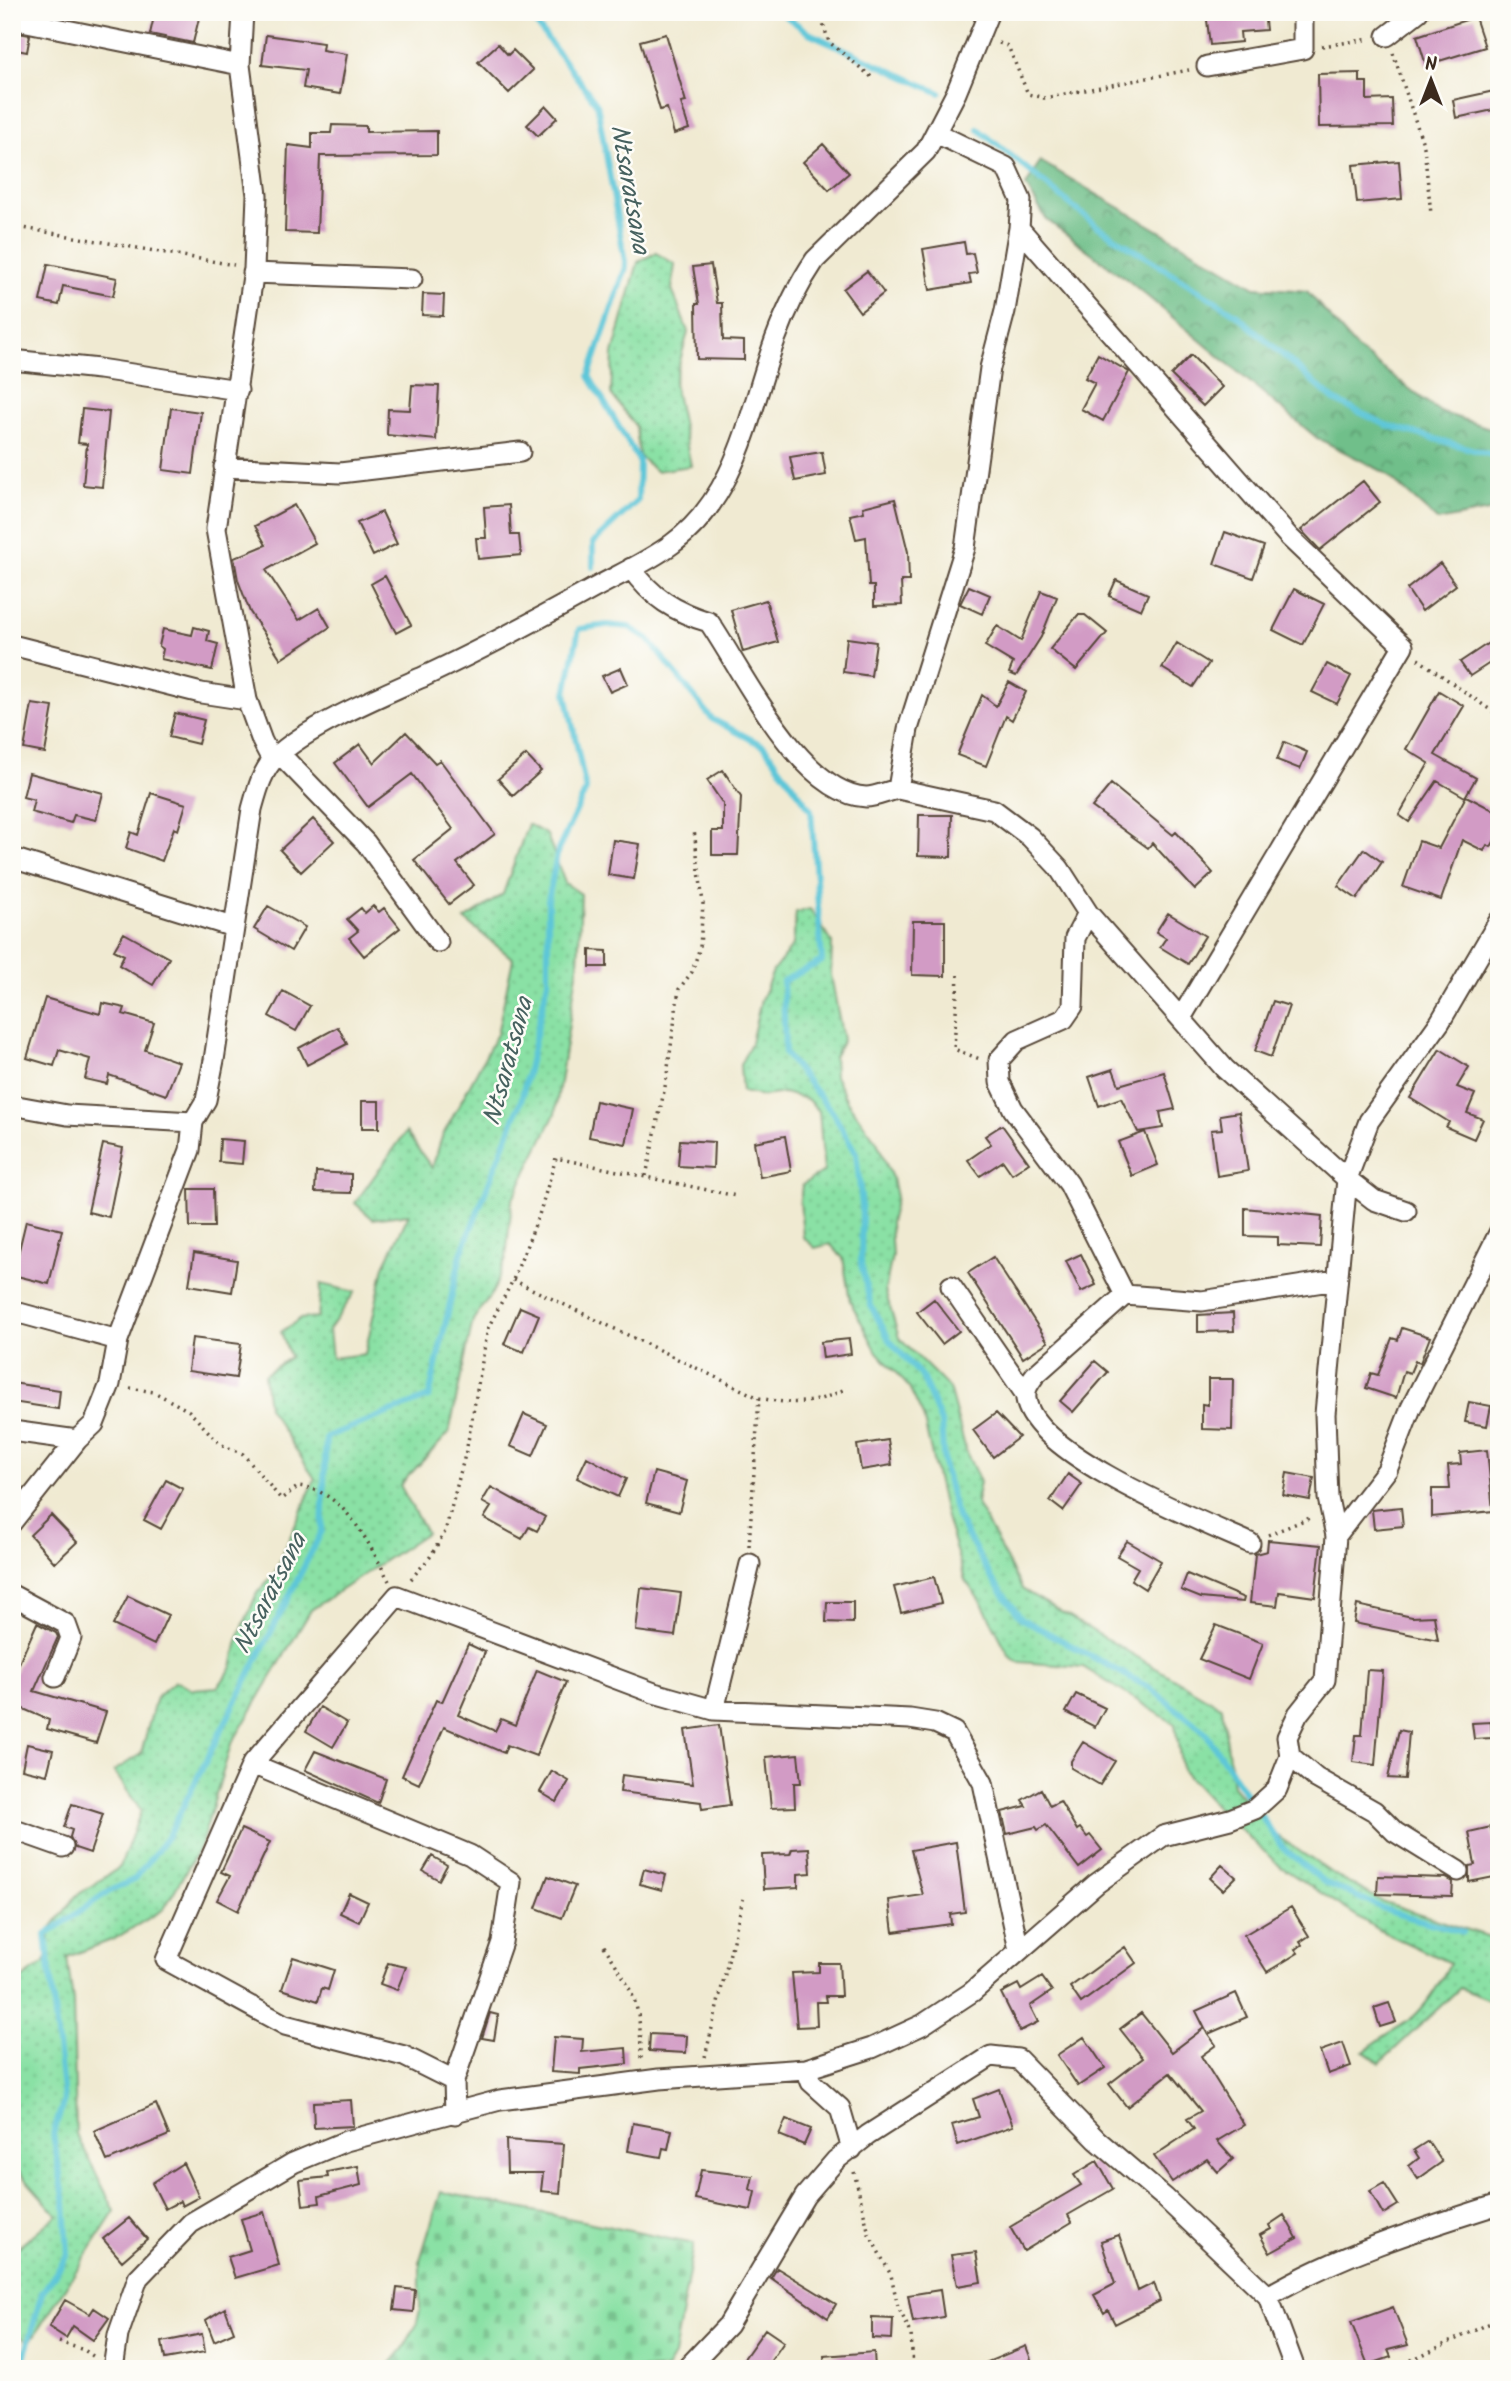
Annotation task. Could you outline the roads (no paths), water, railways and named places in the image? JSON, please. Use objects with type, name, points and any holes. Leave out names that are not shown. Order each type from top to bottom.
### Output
[{"type":"street","points":[[243,12],[240,65],[257,195],[253,271],[216,529],[247,700],[262,741],[366,843],[438,942]]},
{"type":"street","points":[[12,1522],[77,1440],[94,1424],[110,1384],[118,1340],[190,1150],[193,1122],[206,1100],[252,809],[259,785],[276,757],[373,700],[491,644],[631,568],[672,544],[713,502],[754,411],[775,340],[801,281],[815,260],[926,150],[980,37],[989,12]]},
{"type":"street","points":[[1207,66],[1303,49],[1303,12]]},
{"type":"street","points":[[1387,36],[1418,12]]},
{"type":"street","points":[[12,19],[240,65]]},
{"type":"street","points":[[898,789],[908,729],[965,548],[990,368],[1005,312],[1021,201],[1006,167],[936,133]]},
{"type":"street","points":[[1018,228],[1289,537],[1403,646],[1181,1018]]},
{"type":"street","points":[[253,271],[412,279]]},
{"type":"street","points":[[12,360],[238,390]]},
{"type":"street","points":[[224,467],[340,473],[520,452]]},
{"type":"street","points":[[631,568],[644,587],[677,612],[709,622],[775,729],[829,784],[866,797],[898,789],[994,810],[1030,837],[1059,868],[1088,913],[1226,1069],[1347,1179],[1374,1200],[1406,1211]]},
{"type":"street","points":[[12,645],[201,693],[247,700]]},
{"type":"street","points":[[12,858],[233,927]]},
{"type":"street","points":[[1088,913],[1075,938],[1073,1006],[1064,1019],[1017,1040],[999,1060],[1000,1082],[1013,1109],[1069,1184],[1125,1295]]},
{"type":"street","points":[[113,2368],[118,2335],[138,2278],[191,2223],[293,2163],[346,2141],[500,2100],[641,2081],[806,2069],[872,2048],[922,2025],[972,1992],[1096,1884],[1163,1836],[1230,1819],[1255,1809],[1278,1789],[1290,1756],[1287,1737],[1298,1714],[1325,1680],[1336,1536],[1331,1513],[1325,1414],[1347,1179],[1369,1121],[1440,1022],[1499,921]]},
{"type":"street","points":[[12,1105],[67,1115],[193,1122]]},
{"type":"street","points":[[1336,1536],[1387,1470],[1411,1408],[1497,1240]]},
{"type":"street","points":[[1026,1395],[1026,1388],[1035,1375],[1125,1295],[1202,1301],[1336,1280]]},
{"type":"street","points":[[951,1286],[1026,1395],[1041,1427],[1086,1463],[1157,1502],[1250,1544]]},
{"type":"street","points":[[12,1311],[118,1340]]},
{"type":"street","points":[[12,1431],[77,1440]]},
{"type":"street","points":[[714,1710],[750,1564]]},
{"type":"street","points":[[12,1595],[66,1624],[71,1639],[55,1677]]},
{"type":"street","points":[[454,2081],[404,2056],[285,2025],[166,1960],[252,1764],[397,1596],[654,1693],[714,1710],[910,1718],[935,1723],[954,1732],[983,1783],[1019,1950]]},
{"type":"street","points":[[1290,1756],[1316,1778],[1374,1811],[1395,1832],[1458,1871]]},
{"type":"street","points":[[252,1764],[470,1855],[511,1882],[502,1941],[454,2081],[455,2114]]},
{"type":"street","points":[[12,1829],[63,1847]]},
{"type":"street","points":[[686,2369],[728,2325],[805,2196],[836,2160],[868,2135],[991,2056],[1018,2059],[1097,2140],[1165,2198],[1268,2296],[1294,2369]]},
{"type":"street","points":[[806,2069],[811,2082],[839,2108],[852,2149]]},
{"type":"street","points":[[1268,2296],[1304,2275],[1406,2234],[1499,2204]]},
{"type":"waterway","name":"Ntsaratsana","points":[[527,12],[597,104],[626,267],[589,376],[639,461],[638,500],[593,543],[593,567]]},
{"type":"waterway","points":[[780,12],[809,33],[940,93]]},
{"type":"waterway","points":[[978,129],[1097,226],[1236,314],[1334,400],[1386,425],[1499,457]]},
{"type":"waterway","name":"Ntsaratsana","points":[[21,2369],[42,2293],[68,2255],[65,2203],[53,2134],[64,2100],[46,1935],[106,1893],[135,1879],[168,1836],[322,1531],[326,1437],[429,1397],[461,1254],[521,1101],[548,981],[548,900],[558,850],[586,790],[566,693],[579,629],[607,625],[629,627],[648,639],[712,719],[764,746],[811,810],[822,961],[783,981],[785,1054],[833,1113],[856,1153],[862,1206],[861,1264],[871,1306],[890,1341],[922,1377],[941,1422],[944,1468],[957,1517],[992,1579],[1022,1619],[1150,1688],[1204,1731],[1282,1847],[1324,1882],[1391,1912],[1463,1932]]}]
